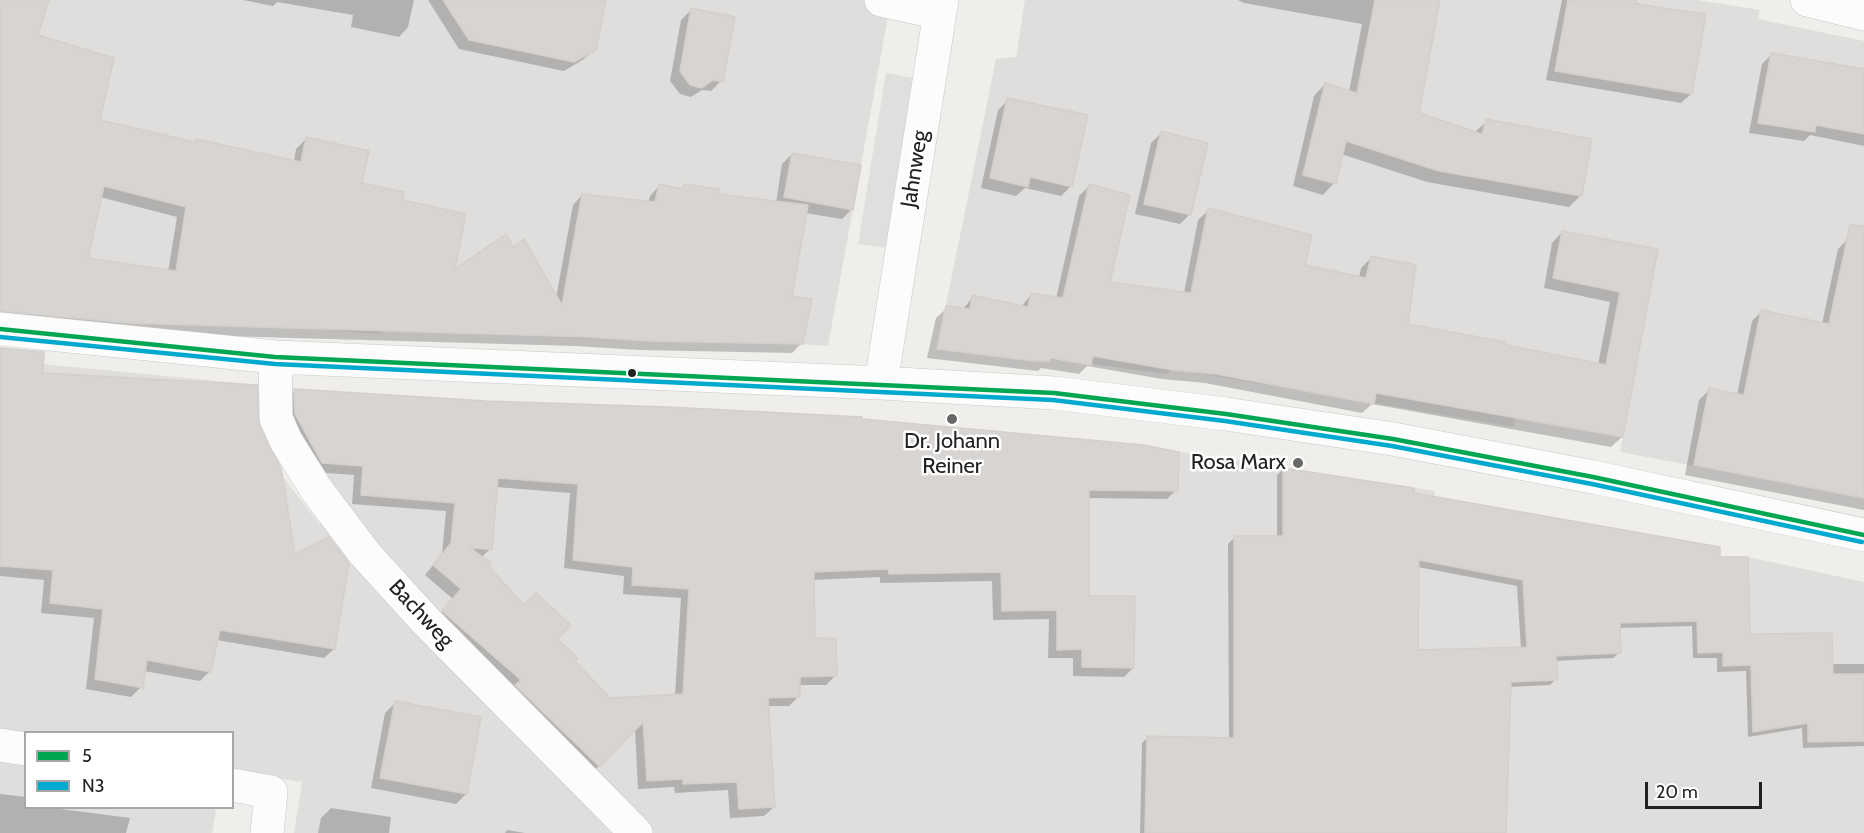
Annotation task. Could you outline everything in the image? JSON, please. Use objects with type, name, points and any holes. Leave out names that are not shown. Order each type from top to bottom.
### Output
[{"type":"street","name":"Jahnweg","points":[[881,0],[940,7],[881,383]]},
{"type":"street","points":[[1807,0],[1864,14]]},
{"type":"street","points":[[0,330],[275,357],[881,383],[1054,393],[1226,414],[1393,439],[1604,479],[1864,535]]},
{"type":"street","name":"Bachweg","points":[[275,357],[276,418],[286,441],[316,489],[365,554],[441,637],[636,833]]},
{"type":"street","points":[[0,745],[24,749]]},
{"type":"street","points":[[234,785],[271,792],[267,833]]},
{"type":"shaded area","points":[[0,0],[891,0],[828,346],[759,341],[650,341],[385,331],[379,334],[57,309]]},
{"type":"shaded area","points":[[1025,0],[1697,0],[1760,10],[1758,19],[1864,41],[1864,498],[1620,452],[1623,437],[1515,418],[1514,427],[1173,369],[1166,374],[1069,361],[992,356],[937,349],[996,59],[1016,57]]},
{"type":"shaded area","points":[[886,73],[914,78],[887,248],[858,244]]},
{"type":"shaded area","points":[[0,360],[259,385],[260,428],[281,468],[282,476],[319,523],[327,526],[377,592],[548,762],[612,833],[294,833],[302,782],[234,771],[234,731],[24,731],[24,735],[0,735]]},
{"type":"shaded area","points":[[295,389],[534,404],[668,407],[833,416],[834,418],[862,417],[863,419],[1150,447],[1435,491],[1435,498],[1720,547],[1720,558],[1748,557],[1864,582],[1864,833],[650,833],[333,499],[292,421]]},
{"type":"shaded area","points":[[0,762],[24,766],[24,809],[214,809],[216,811],[212,833],[0,833]]},
{"type":"building","points":[[0,0],[49,0],[38,35],[114,58],[100,120],[195,142],[196,139],[301,162],[306,137],[369,151],[362,183],[404,192],[403,200],[466,214],[455,269],[506,234],[513,247],[524,239],[562,305],[582,194],[655,202],[659,184],[683,189],[684,184],[719,189],[718,194],[808,205],[792,296],[812,299],[803,344],[129,323],[0,311]],"holes":[[[104,186],[186,207],[176,271],[88,258]]]},
{"type":"building","points":[[443,0],[606,0],[596,50],[574,62],[469,40]]},
{"type":"building","points":[[1375,0],[1440,0],[1419,113],[1482,134],[1486,119],[1592,139],[1582,196],[1439,171],[1346,141],[1336,184],[1303,175],[1325,83],[1357,93]]},
{"type":"building","points":[[1568,0],[1636,0],[1636,4],[1706,14],[1692,94],[1555,71]]},
{"type":"building","points":[[691,8],[735,17],[723,82],[713,80],[702,88],[690,85],[680,71]]},
{"type":"building","points":[[1771,53],[1864,69],[1864,134],[1816,125],[1815,132],[1758,123]]},
{"type":"building","points":[[1007,98],[1088,115],[1072,187],[1030,177],[1028,187],[990,178]]},
{"type":"building","points":[[1161,131],[1208,143],[1191,215],[1144,204]]},
{"type":"building","points":[[792,153],[861,165],[853,210],[784,197]]},
{"type":"building","points":[[1089,184],[1130,195],[1110,282],[1191,293],[1208,208],[1312,235],[1305,265],[1366,278],[1371,256],[1416,265],[1408,324],[1506,342],[1506,345],[1606,365],[1620,292],[1553,278],[1562,231],[1658,249],[1623,437],[1376,393],[1374,404],[1216,374],[1173,370],[1093,356],[1091,365],[1050,358],[1050,361],[1034,361],[937,349],[946,306],[970,309],[972,295],[1028,307],[1031,293],[1063,298]]},
{"type":"building","points":[[1850,225],[1864,226],[1864,498],[1694,465],[1709,388],[1744,395],[1761,310],[1829,324]]},
{"type":"building","points":[[0,348],[44,352],[43,373],[257,385],[259,425],[281,468],[295,554],[329,537],[349,564],[335,649],[220,630],[211,672],[147,660],[143,688],[95,679],[103,609],[50,603],[53,570],[0,566]]},
{"type":"building","points":[[294,389],[486,401],[862,417],[862,419],[1144,445],[1179,452],[1178,491],[1089,490],[1089,596],[1135,596],[1134,668],[1082,667],[1082,649],[1057,650],[1057,610],[1002,611],[1001,572],[889,574],[888,569],[814,572],[815,638],[836,639],[837,676],[800,677],[800,697],[768,698],[775,807],[739,809],[737,782],[683,784],[683,779],[647,781],[643,722],[600,767],[515,685],[521,680],[442,611],[461,589],[433,565],[451,543],[455,503],[361,495],[363,466],[322,463],[295,414]],"holes":[[[498,478],[578,484],[573,560],[633,567],[632,585],[689,589],[683,694],[610,698],[575,661],[578,658],[557,639],[571,625],[536,593],[524,605],[490,568],[490,562],[469,547],[492,550]]]},
{"type":"building","points":[[1283,468],[1414,488],[1414,493],[1720,547],[1720,557],[1748,557],[1750,634],[1832,633],[1833,674],[1864,674],[1864,741],[1808,742],[1808,723],[1753,732],[1751,665],[1723,666],[1723,652],[1698,653],[1697,621],[1620,623],[1621,653],[1556,656],[1558,680],[1511,682],[1506,833],[1145,833],[1147,736],[1234,738],[1234,536],[1283,536]],"holes":[[[1419,560],[1523,580],[1527,647],[1418,650]]]},
{"type":"building","points":[[395,701],[481,717],[467,794],[380,778]]},
{"type":"transit line","name":"5","points":[[0,329],[275,357],[1054,393],[1226,414],[1393,439],[1593,477],[1864,535]]},
{"type":"transit line","name":"N3","points":[[0,337],[275,364],[1053,400],[1225,421],[1392,446],[1592,484],[1862,542]]},
{"type":"place","name":"Dr. Johann Reiner","points":[[952,419]]},
{"type":"place","name":"Rosa Marx","points":[[1298,463]]}]
